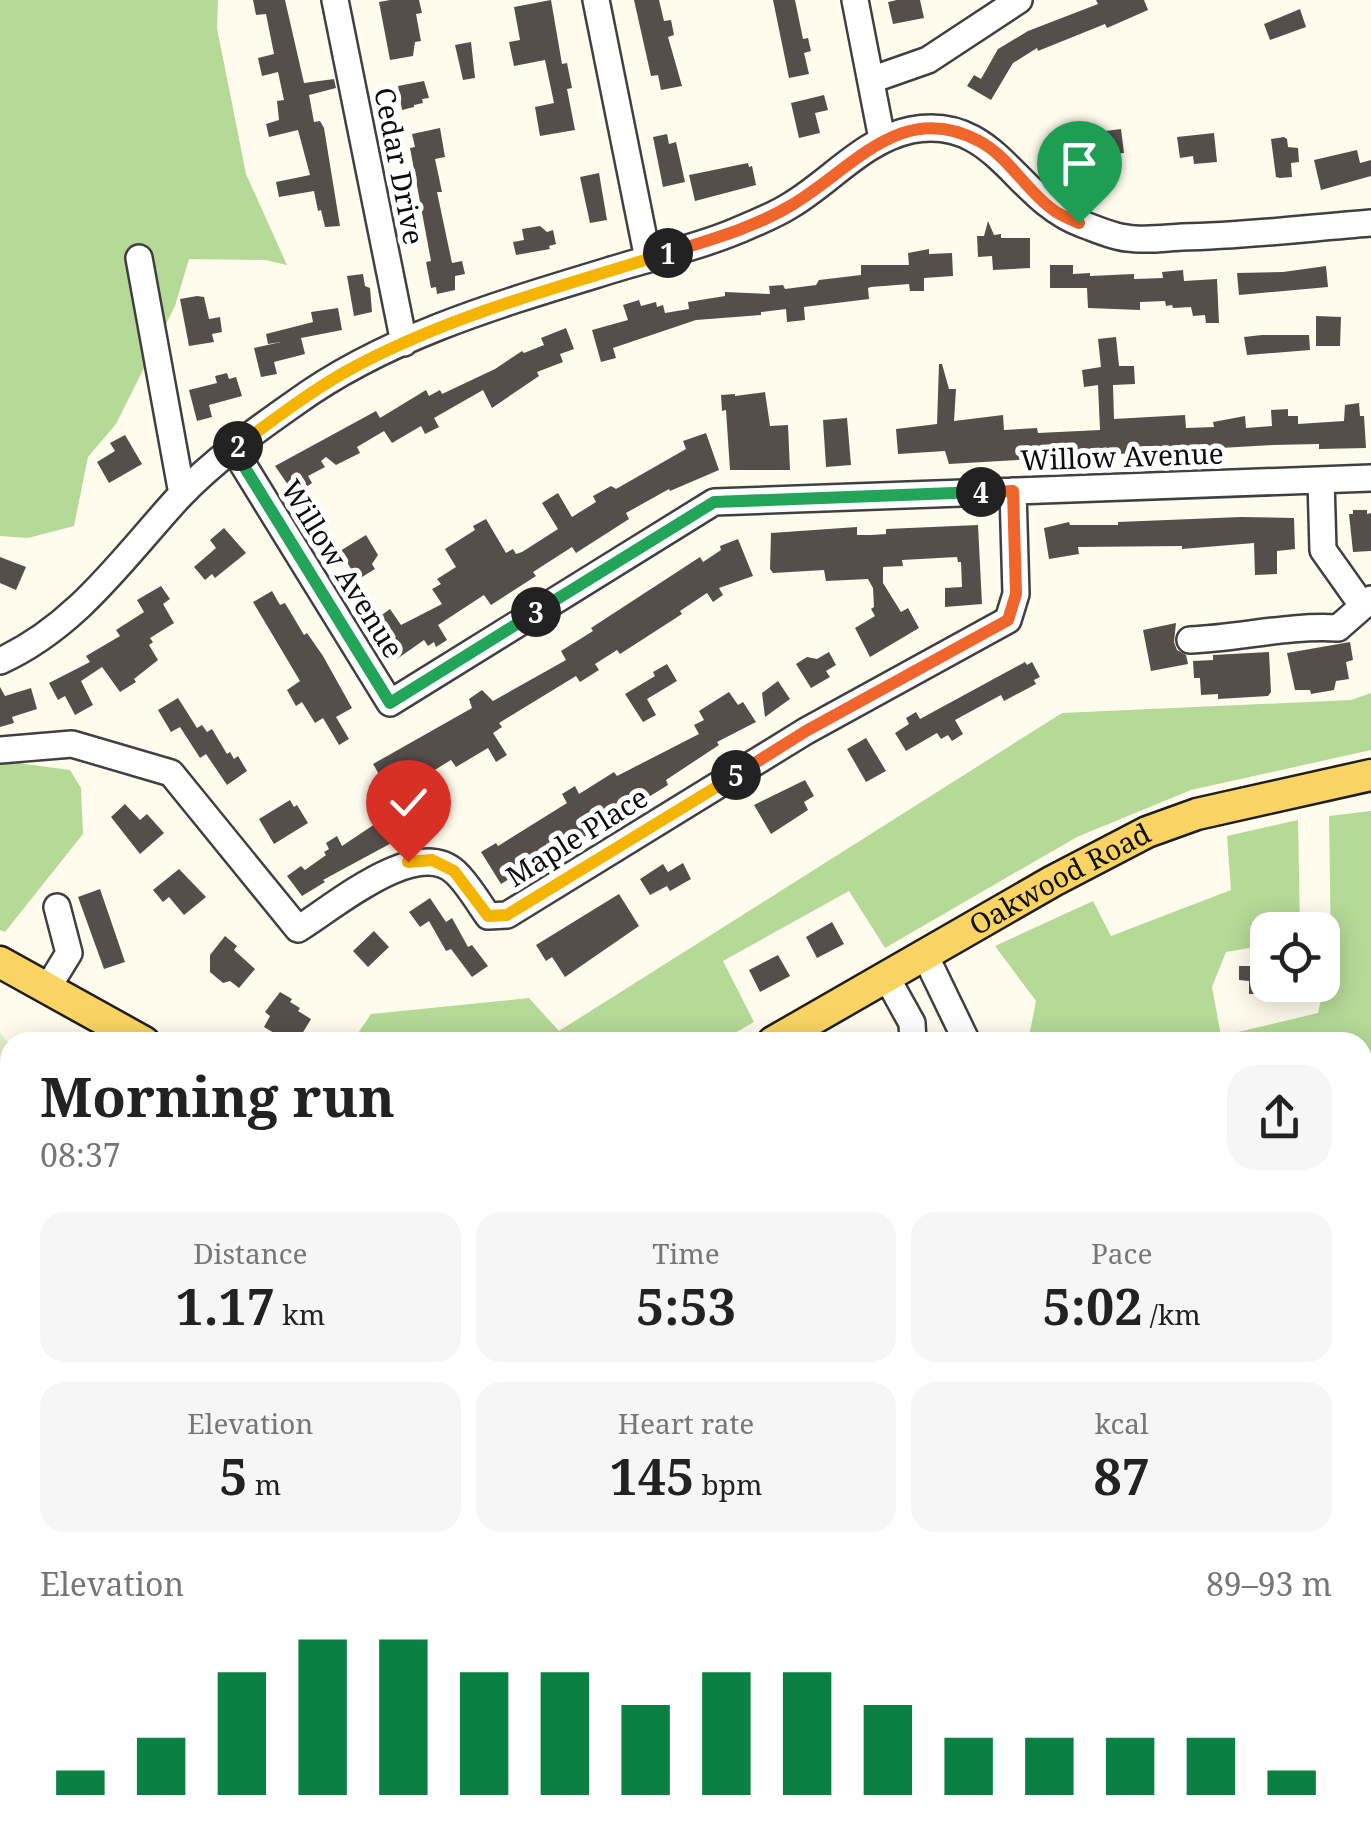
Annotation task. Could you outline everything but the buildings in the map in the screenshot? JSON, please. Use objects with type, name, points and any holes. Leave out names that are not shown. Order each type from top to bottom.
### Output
[{"type":"main road","name":"Oakwood Road","points":[[791,1032],[1099,855],[1147,832],[1197,814],[1371,775]]},
{"type":"main road","points":[[0,962],[126,1032]]},
{"type":"street","name":"Cedar Drive","points":[[334,0],[404,344]]},
{"type":"street","points":[[596,0],[648,259]]},
{"type":"street","points":[[855,0],[882,139]]},
{"type":"street","points":[[871,80],[928,60],[1019,0]]},
{"type":"street","points":[[0,661],[24,650],[92,596],[182,494],[234,450],[297,401],[348,371],[496,305],[729,234],[790,206],[882,139],[910,130],[938,128],[960,132],[984,143],[1052,210],[1126,238],[1200,237],[1371,223]]},
{"type":"street","points":[[139,258],[182,494]]},
{"type":"street","name":"Willow Avenue","points":[[234,450],[390,703],[714,502],[1371,478]]},
{"type":"street","points":[[1190,640],[1307,626],[1338,628],[1367,602],[1324,550],[1321,480]]},
{"type":"street","name":"Maple Place","points":[[0,750],[72,744],[171,773],[298,929],[408,862],[432,860],[454,871],[488,916],[507,915],[806,731],[1008,620],[1016,594],[1013,491]]},
{"type":"street","points":[[47,989],[69,953],[57,907]]},
{"type":"street","points":[[924,955],[962,1032]]},
{"type":"street","points":[[887,978],[912,1024],[912,1032]]},
{"type":"green space","points":[[0,0],[218,0],[217,28],[246,174],[287,265],[265,260],[189,259],[175,306],[116,424],[88,457],[74,526],[28,538],[0,536]]},
{"type":"green space","points":[[1371,693],[1371,750],[1191,790],[1077,837],[885,948],[849,891],[723,961],[754,1022],[736,1032],[359,1032],[371,1014],[529,998],[559,1031],[1062,713],[1351,700]]},
{"type":"green space","points":[[0,763],[70,770],[81,788],[83,834],[5,932],[0,930]]},
{"type":"green space","points":[[1371,811],[1371,1032],[1238,1032],[1318,1013],[1320,1002],[1340,1002],[1340,912],[1330,912],[1329,816]]},
{"type":"green space","points":[[1298,820],[1300,912],[1250,912],[1250,948],[1226,952],[1212,987],[1220,1032],[1030,1032],[1036,1001],[995,946],[1093,901],[1111,936],[1231,890],[1227,836]]},
{"type":"route","points":[[408,862],[432,860],[454,871],[488,916],[507,915],[806,731],[978,639],[1008,620],[1016,594],[1013,491],[714,502],[390,703],[234,450],[297,401],[404,344],[496,305],[729,234],[790,206],[882,139],[910,130],[938,128],[960,132],[984,143],[1052,210],[1079,223]]}]
